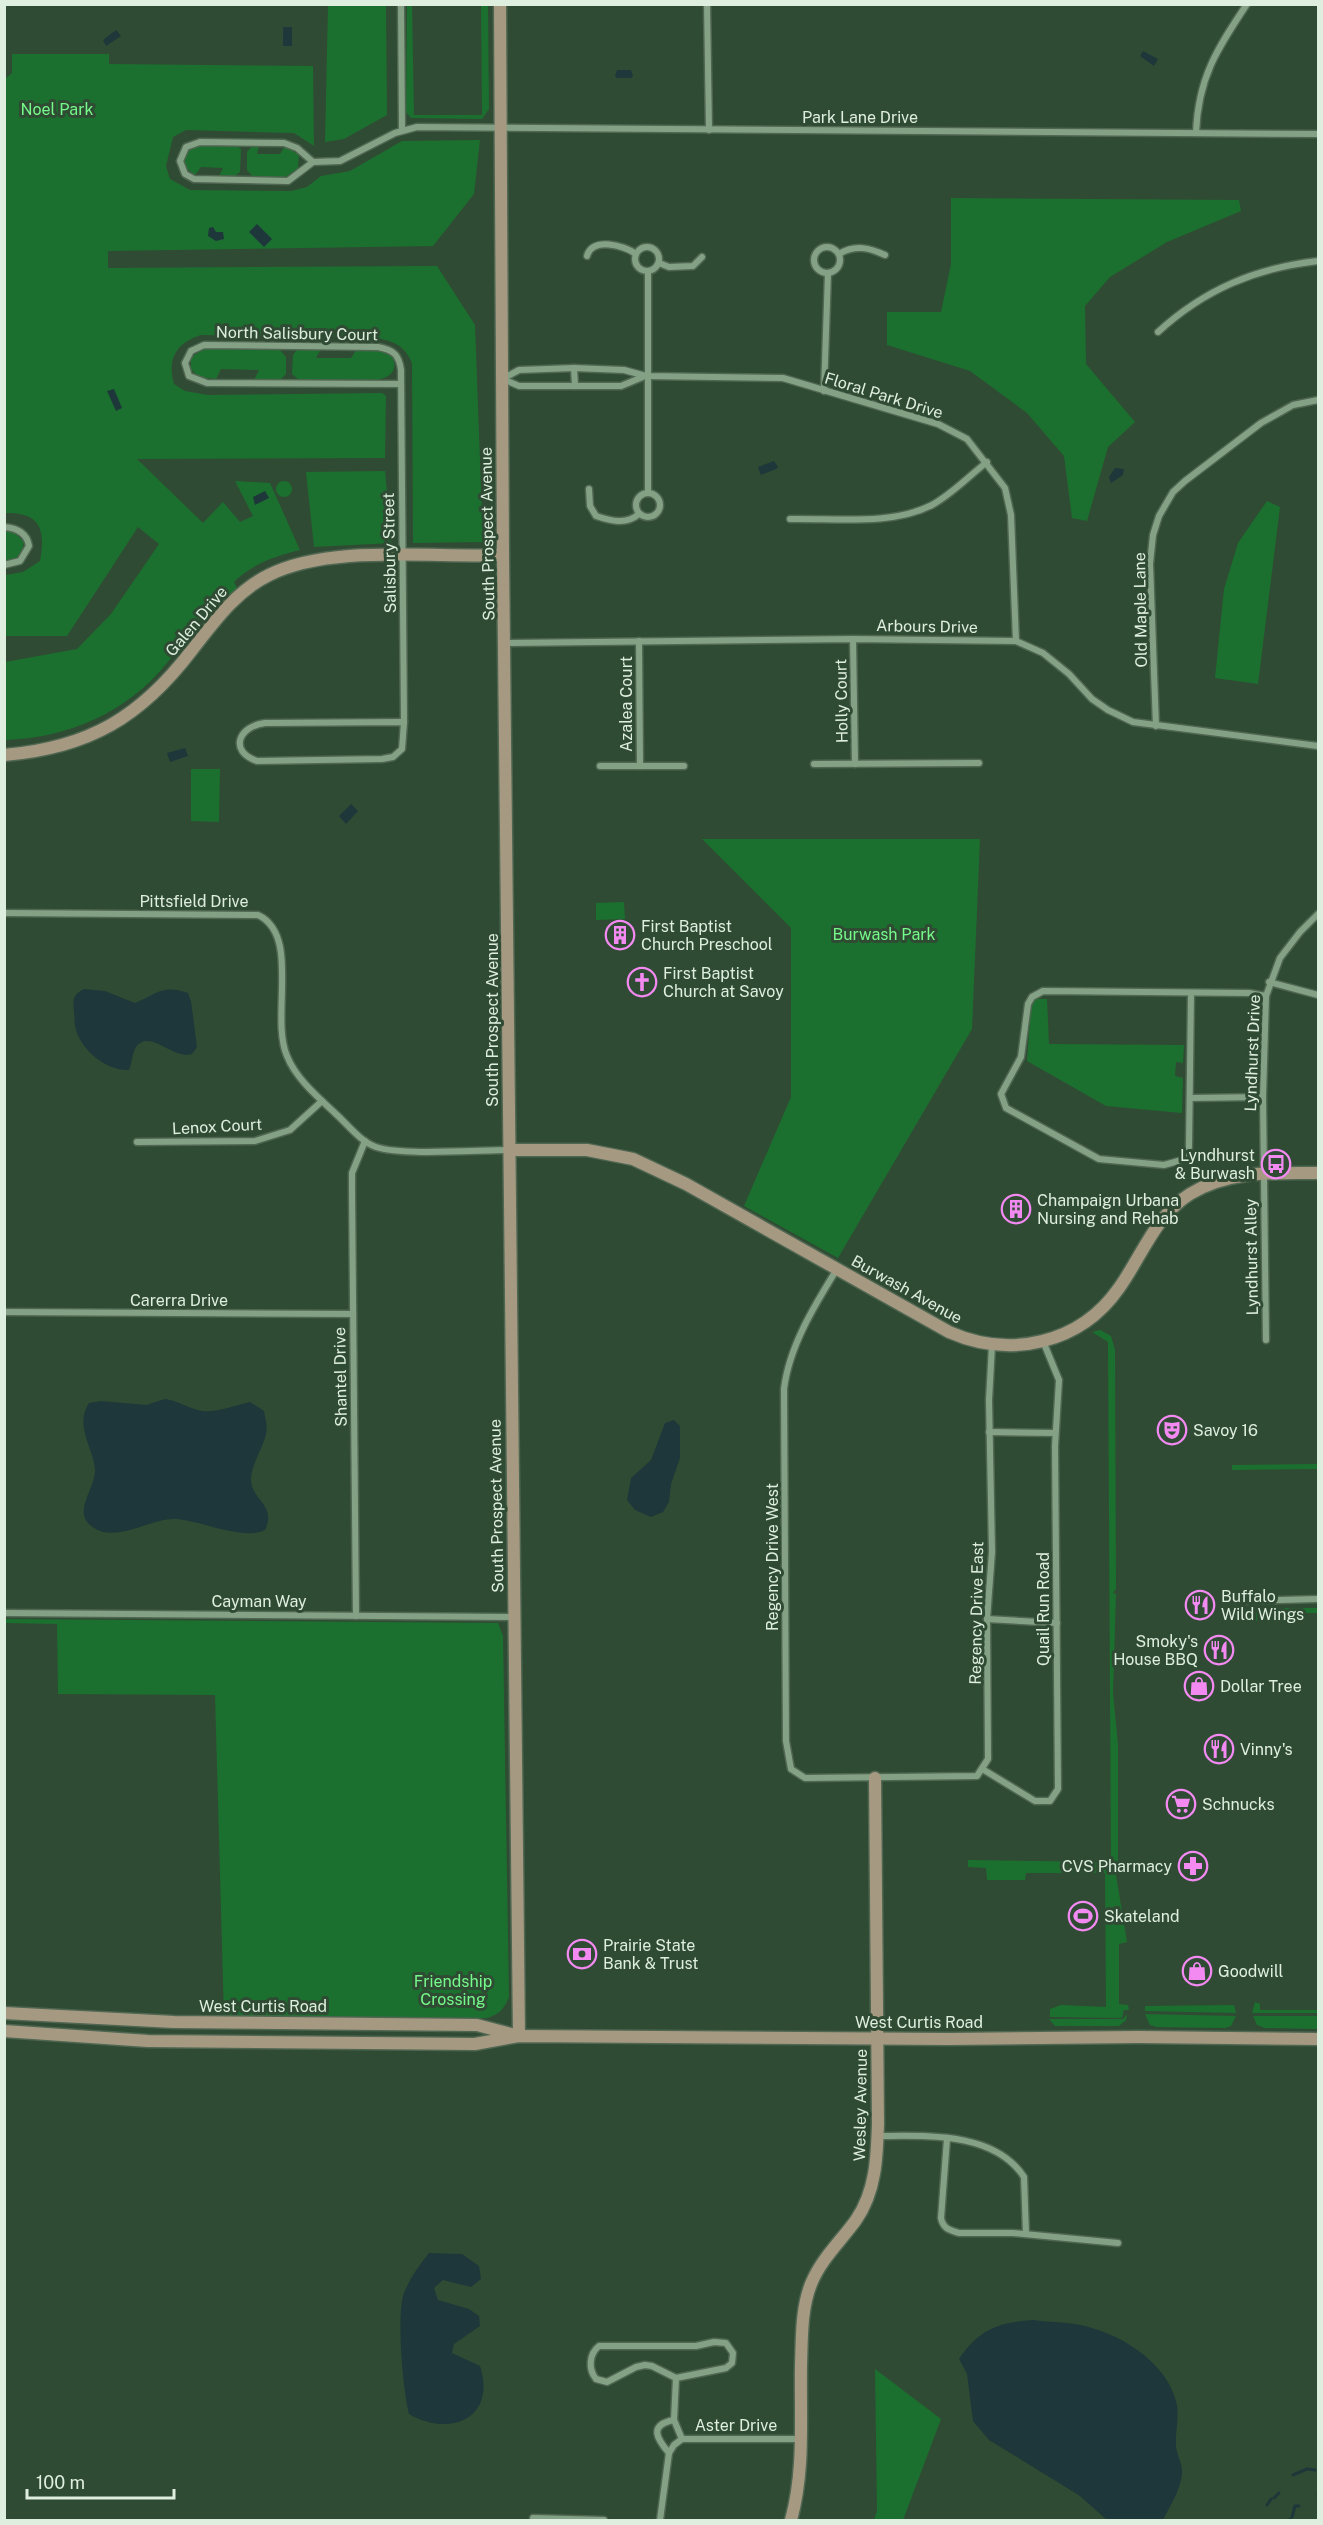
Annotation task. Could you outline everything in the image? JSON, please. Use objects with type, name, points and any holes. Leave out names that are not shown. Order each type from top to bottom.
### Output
[{"type":"main road","name":"South Prospect Avenue","points":[[500,4],[503,555],[506,643],[513,1617],[519,2036]]},
{"type":"main road","name":"Galen Drive","points":[[4,755],[34,752],[78,741],[128,715],[159,690],[229,605],[267,576],[301,562],[320,558],[503,555]]},
{"type":"main road","name":"Burwash Avenue","points":[[509,1150],[588,1150],[633,1158],[686,1184],[949,1332],[992,1345],[1007,1346],[1043,1341],[1072,1331],[1102,1309],[1120,1288],[1153,1231],[1182,1200],[1218,1181],[1263,1174],[1318,1173]]},
{"type":"main road","name":"Wesley Avenue","points":[[791,2520],[799,2491],[802,2344],[807,2298],[818,2270],[856,2220],[867,2200],[875,2172],[878,2136],[875,1778]]},
{"type":"main road","name":"West Curtis Road","points":[[4,2013],[174,2022],[477,2025],[519,2036]]},
{"type":"main road","name":"West Curtis Road","points":[[4,2031],[160,2041],[475,2044],[519,2036],[1318,2039]]},
{"type":"street","points":[[313,162],[288,181],[208,181],[194,180],[185,174],[180,161],[186,147],[201,142],[284,143],[297,148],[313,162],[340,162],[402,130],[401,4]]},
{"type":"street","points":[[707,4],[709,130]]},
{"type":"street","points":[[1196,133],[1199,100],[1209,65],[1247,4]]},
{"type":"street","name":"Park Lane Drive","points":[[402,130],[417,127],[500,127],[1318,134]]},
{"type":"street","points":[[587,256],[588,251],[595,246],[628,248],[636,254],[637,266],[648,272]]},
{"type":"street","points":[[829,247],[839,254],[839,267],[828,273],[820,271],[815,265],[817,252],[829,247]]},
{"type":"street","points":[[839,254],[853,248],[863,248],[885,255]]},
{"type":"street","points":[[636,254],[641,249],[653,249],[659,255],[659,263],[655,269],[648,272]]},
{"type":"street","points":[[659,263],[669,267],[693,266],[702,257]]},
{"type":"street","points":[[1158,332],[1185,308],[1230,284],[1274,268],[1318,261]]},
{"type":"street","points":[[648,272],[646,376],[648,493]]},
{"type":"street","points":[[824,391],[828,273]]},
{"type":"street","name":"North Salisbury Court","points":[[204,345],[378,347],[396,353],[400,360],[401,384],[207,383],[189,376],[185,363],[191,351],[204,345]]},
{"type":"street","points":[[574,369],[575,386]]},
{"type":"street","name":"Floral Park Drive","points":[[502,379],[519,370],[574,369],[624,370],[646,376],[783,378],[938,424],[968,439],[1005,488],[1009,499],[1016,642]]},
{"type":"street","name":"Floral Park Drive","points":[[502,379],[519,386],[621,386],[646,376]]},
{"type":"street","name":"Salisbury Street","points":[[401,384],[404,722],[402,749],[393,757],[382,759],[257,761],[244,753],[240,744],[242,733],[247,728],[265,723],[404,722]]},
{"type":"street","name":"Old Maple Lane","points":[[1156,726],[1150,564],[1153,535],[1159,516],[1173,492],[1185,481],[1261,423],[1293,405],[1318,400]]},
{"type":"street","points":[[790,519],[888,517],[915,512],[945,496],[987,462]]},
{"type":"street","points":[[589,489],[590,506],[596,516],[612,521],[631,520],[639,514]]},
{"type":"street","points":[[648,493],[660,500],[659,511],[650,517],[639,514],[637,500],[648,493]]},
{"type":"street","points":[[4,527],[20,531],[25,535],[30,546],[28,553],[20,561],[4,565]]},
{"type":"street","name":"Arbours Drive","points":[[506,643],[853,639],[1016,642],[1029,646],[1057,663],[1092,699],[1133,722],[1318,746]]},
{"type":"street","name":"Holly Court","points":[[853,639],[855,764]]},
{"type":"street","name":"Azalea Court","points":[[639,641],[640,766]]},
{"type":"street","name":"Holly Court","points":[[814,764],[979,762]]},
{"type":"street","name":"Azalea Court","points":[[600,766],[684,766]]},
{"type":"street","name":"Pittsfield Drive","points":[[4,913],[254,914],[265,918],[272,924],[279,938],[281,1031],[286,1055],[322,1101],[365,1141],[376,1147],[400,1150],[509,1150]]},
{"type":"street","name":"Lyndhurst Drive","points":[[1263,1174],[1266,996],[1269,982],[1291,942],[1318,914]]},
{"type":"street","points":[[1269,982],[1318,995]]},
{"type":"street","points":[[1191,993],[1191,1098],[1188,1153],[1174,1164],[1164,1165],[1090,1156],[1006,1108],[1001,1095],[1021,1058],[1028,1004],[1043,991],[1191,993],[1266,996]]},
{"type":"street","points":[[1191,1098],[1263,1097]]},
{"type":"street","name":"Lenox Court","points":[[137,1142],[255,1141],[290,1130],[322,1101]]},
{"type":"street","name":"Shantel Drive","points":[[356,1616],[352,1173],[357,1154],[365,1141]]},
{"type":"street","name":"Lyndhurst Alley","points":[[1263,1174],[1266,1340]]},
{"type":"street","name":"Regency Drive West","points":[[837,1269],[796,1343],[786,1372],[784,1389],[786,1741],[791,1769],[805,1778],[875,1778]]},
{"type":"street","name":"Carerra Drive","points":[[4,1312],[353,1314]]},
{"type":"street","name":"Quail Run Road","points":[[984,1770],[1035,1801],[1046,1803],[1056,1795],[1058,1789],[1055,1433],[1059,1380],[1043,1341]]},
{"type":"street","name":"Regency Drive East","points":[[984,1770],[988,1759],[987,1619],[992,1552],[989,1432],[992,1345]]},
{"type":"street","points":[[989,1432],[1055,1433]]},
{"type":"street","points":[[1243,1600],[1318,1599]]},
{"type":"street","name":"Cayman Way","points":[[4,1613],[513,1617]]},
{"type":"street","points":[[987,1619],[1057,1623]]},
{"type":"street","points":[[875,1778],[977,1776],[984,1770]]},
{"type":"street","points":[[878,2136],[947,2139],[992,2147],[1019,2169],[1024,2177],[1026,2234]]},
{"type":"street","points":[[947,2139],[942,2225],[959,2233],[1026,2234],[1118,2243]]},
{"type":"street","points":[[714,2342],[726,2343],[733,2353],[732,2363],[726,2368],[676,2378],[645,2365],[636,2367],[614,2380],[601,2382],[593,2375],[592,2354],[599,2346],[696,2346],[714,2342]]},
{"type":"street","points":[[676,2378],[674,2420],[682,2439]]},
{"type":"street","points":[[660,2520],[665,2497],[669,2454],[657,2439],[657,2431],[661,2425],[674,2420]]},
{"type":"street","name":"Aster Drive","points":[[669,2454],[674,2445],[682,2439],[800,2439]]},
{"type":"street","points":[[533,2518],[604,2520]]},
{"type":"green space","points":[[328,5],[386,5],[387,115],[344,139],[325,142]]},
{"type":"green space","points":[[407,5],[412,5],[414,115],[482,115],[481,5],[488,5],[489,109],[482,119],[411,118],[406,112]]},
{"type":"green space","name":"Noel Park","points":[[12,54],[109,54],[109,64],[313,66],[314,146],[294,133],[186,130],[173,137],[166,166],[170,179],[190,190],[291,191],[307,187],[321,176],[350,171],[402,141],[480,140],[474,194],[433,246],[108,251],[108,268],[437,266],[475,325],[483,542],[413,543],[412,363],[401,347],[372,337],[201,335],[192,338],[180,347],[172,367],[174,384],[185,391],[208,395],[382,393],[386,396],[385,458],[137,459],[203,523],[223,502],[240,522],[253,516],[235,481],[270,483],[300,550],[264,562],[248,570],[234,582],[237,588],[224,600],[220,596],[215,601],[151,681],[115,709],[73,728],[51,734],[5,740],[5,662],[77,649],[111,614],[159,544],[138,527],[67,636],[5,636],[5,575],[23,572],[40,561],[42,550],[41,531],[33,519],[17,513],[5,513],[4,80],[12,73]]},
{"type":"green space","points":[[201,145],[236,145],[241,149],[240,172],[235,176],[219,176],[223,168],[201,167],[195,175],[186,168],[183,157],[189,148]]},
{"type":"green space","points":[[252,146],[259,146],[257,154],[280,154],[285,146],[299,155],[298,169],[285,177],[253,177],[247,170],[247,152]]},
{"type":"green space","points":[[951,198],[1239,200],[1241,211],[1167,242],[1110,277],[1085,306],[1086,364],[1135,422],[1108,447],[1087,521],[1072,518],[1064,456],[1027,413],[970,371],[887,345],[887,312],[941,312],[951,264]]},
{"type":"green space","points":[[208,347],[279,349],[286,357],[286,374],[280,380],[254,380],[259,370],[221,369],[216,379],[199,377],[191,369],[191,357]]},
{"type":"green space","points":[[298,348],[321,349],[316,358],[351,358],[357,349],[377,349],[390,354],[394,368],[387,377],[377,380],[298,379],[292,374],[293,355]]},
{"type":"green space","points":[[385,471],[392,543],[314,547],[306,472]]},
{"type":"green space","points":[[284,481],[292,489],[284,497],[276,489]]},
{"type":"green space","points":[[1267,501],[1280,507],[1258,684],[1215,678],[1224,589],[1238,543]]},
{"type":"green space","points":[[4,529],[14,532],[24,542],[22,553],[13,560],[5,561]]},
{"type":"green space","points":[[191,769],[220,769],[219,822],[191,821]]},
{"type":"green space","name":"Burwash Park","points":[[702,839],[980,839],[972,1029],[838,1258],[744,1206],[791,1097],[791,928]]},
{"type":"green space","points":[[624,902],[625,919],[596,920],[596,903]]},
{"type":"green space","points":[[1036,999],[1047,999],[1049,1044],[1184,1045],[1183,1063],[1176,1062],[1175,1076],[1183,1078],[1182,1113],[1106,1106],[1027,1061],[1031,1006]]},
{"type":"green space","points":[[1100,1330],[1111,1336],[1115,1350],[1116,1589],[1113,1593],[1116,1594],[1113,1693],[1118,1745],[1118,1871],[1116,1875],[1127,1942],[1119,1944],[1119,2004],[1128,2005],[1129,2010],[1124,2010],[1122,2018],[1050,2017],[1050,2009],[1061,2005],[1106,2007],[1105,1873],[1026,1873],[1025,1880],[987,1880],[986,1868],[968,1867],[968,1860],[1111,1862],[1108,1342],[1092,1332]]},
{"type":"green space","points":[[1318,1464],[1318,1469],[1232,1470],[1232,1465]]},
{"type":"green space","points":[[1261,1608],[1318,1608],[1318,1613],[1257,1613],[1257,1621],[1251,1621],[1251,1616]]},
{"type":"green space","name":"Friendship Crossing","points":[[5,1619],[498,1623],[503,1636],[509,1997],[503,2008],[487,2018],[224,2017],[215,1695],[58,1694],[57,1624],[5,1623]]},
{"type":"green space","points":[[1255,2002],[1260,2004],[1260,2010],[1318,2010],[1318,2013],[1252,2013]]},
{"type":"green space","points":[[1234,2005],[1236,2013],[1145,2011],[1145,2006]]},
{"type":"green space","points":[[1127,2014],[1126,2020],[1119,2026],[1055,2026],[1049,2019],[1123,2019]]},
{"type":"green space","points":[[1145,2014],[1236,2016],[1231,2026],[1225,2028],[1157,2027],[1150,2025]]},
{"type":"green space","points":[[1253,2016],[1318,2016],[1318,2029],[1265,2028],[1257,2025]]},
{"type":"green space","points":[[875,2369],[941,2419],[903,2520],[874,2520],[877,2511]]},
{"type":"water","points":[[283,27],[292,27],[292,46],[283,46]]},
{"type":"water","points":[[116,30],[121,36],[106,46],[103,40]]},
{"type":"water","points":[[1143,51],[1158,59],[1154,66],[1140,56]]},
{"type":"water","points":[[617,70],[631,70],[633,76],[617,78],[615,76]]},
{"type":"water","points":[[257,224],[272,239],[264,247],[249,232]]},
{"type":"water","points":[[213,227],[216,232],[223,232],[224,239],[216,241],[208,236],[209,228]]},
{"type":"water","points":[[114,389],[122,408],[116,411],[107,391]]},
{"type":"water","points":[[774,461],[778,467],[761,475],[758,467]]},
{"type":"water","points":[[1115,468],[1124,469],[1123,475],[1111,483],[1109,477]]},
{"type":"water","points":[[265,491],[269,498],[255,505],[253,497]]},
{"type":"water","points":[[185,748],[188,756],[170,762],[167,753]]},
{"type":"water","points":[[351,804],[358,811],[346,824],[339,816]]},
{"type":"water","points":[[84,989],[105,991],[135,1003],[166,990],[188,993],[197,1047],[192,1054],[185,1055],[155,1042],[142,1042],[136,1047],[129,1070],[104,1063],[84,1045],[75,1028],[74,998]]},
{"type":"water","points":[[165,1399],[202,1411],[220,1410],[250,1402],[264,1411],[267,1431],[251,1479],[255,1493],[268,1514],[265,1530],[256,1533],[233,1532],[175,1519],[113,1533],[103,1532],[87,1522],[84,1508],[95,1469],[83,1420],[89,1403],[101,1401],[146,1405]]},
{"type":"water","points":[[674,1420],[680,1426],[680,1458],[671,1484],[669,1502],[663,1512],[651,1517],[635,1510],[627,1500],[631,1478],[651,1460],[665,1423]]},
{"type":"water","points":[[429,2253],[462,2254],[479,2266],[481,2279],[471,2287],[443,2280],[434,2288],[438,2300],[469,2309],[479,2316],[480,2326],[454,2344],[452,2353],[480,2366],[484,2384],[482,2399],[476,2410],[466,2418],[454,2423],[440,2424],[425,2421],[409,2414],[405,2388],[400,2335],[402,2304],[409,2282]]},
{"type":"water","points":[[1033,2320],[1075,2324],[1107,2333],[1138,2351],[1163,2375],[1172,2389],[1177,2405],[1176,2447],[1182,2475],[1163,2520],[1107,2520],[1080,2496],[989,2440],[973,2421],[967,2374],[959,2359],[974,2341],[991,2329],[1000,2325]]},
{"type":"waterway","points":[[1293,2475],[1307,2469],[1315,2470]]},
{"type":"waterway","points":[[1274,2498],[1279,2493]]},
{"type":"waterway","points":[[1267,2505],[1271,2499]]},
{"type":"waterway","points":[[1292,2517],[1295,2506],[1299,2506]]},
{"type":"place","name":"First Baptist Church Preschool","points":[[620,935]]},
{"type":"place","name":"First Baptist Church at Savoy","points":[[642,982]]},
{"type":"place","name":"Lyndhurst & Burwash","points":[[1276,1164]]},
{"type":"place","name":"Champaign Urbana Nursing and Rehab","points":[[1016,1209]]},
{"type":"place","name":"Savoy 16","points":[[1172,1430]]},
{"type":"place","name":"Buffalo Wild Wings","points":[[1200,1605]]},
{"type":"place","name":"Smoky's House BBQ","points":[[1219,1650]]},
{"type":"place","name":"Dollar Tree","points":[[1199,1686]]},
{"type":"place","name":"Vinny's","points":[[1219,1749]]},
{"type":"place","name":"Schnucks","points":[[1181,1804]]},
{"type":"place","name":"CVS Pharmacy","points":[[1193,1866]]},
{"type":"place","name":"Skateland","points":[[1083,1916]]},
{"type":"place","name":"Prairie State Bank & Trust","points":[[582,1954]]},
{"type":"place","name":"Goodwill","points":[[1197,1971]]}]
